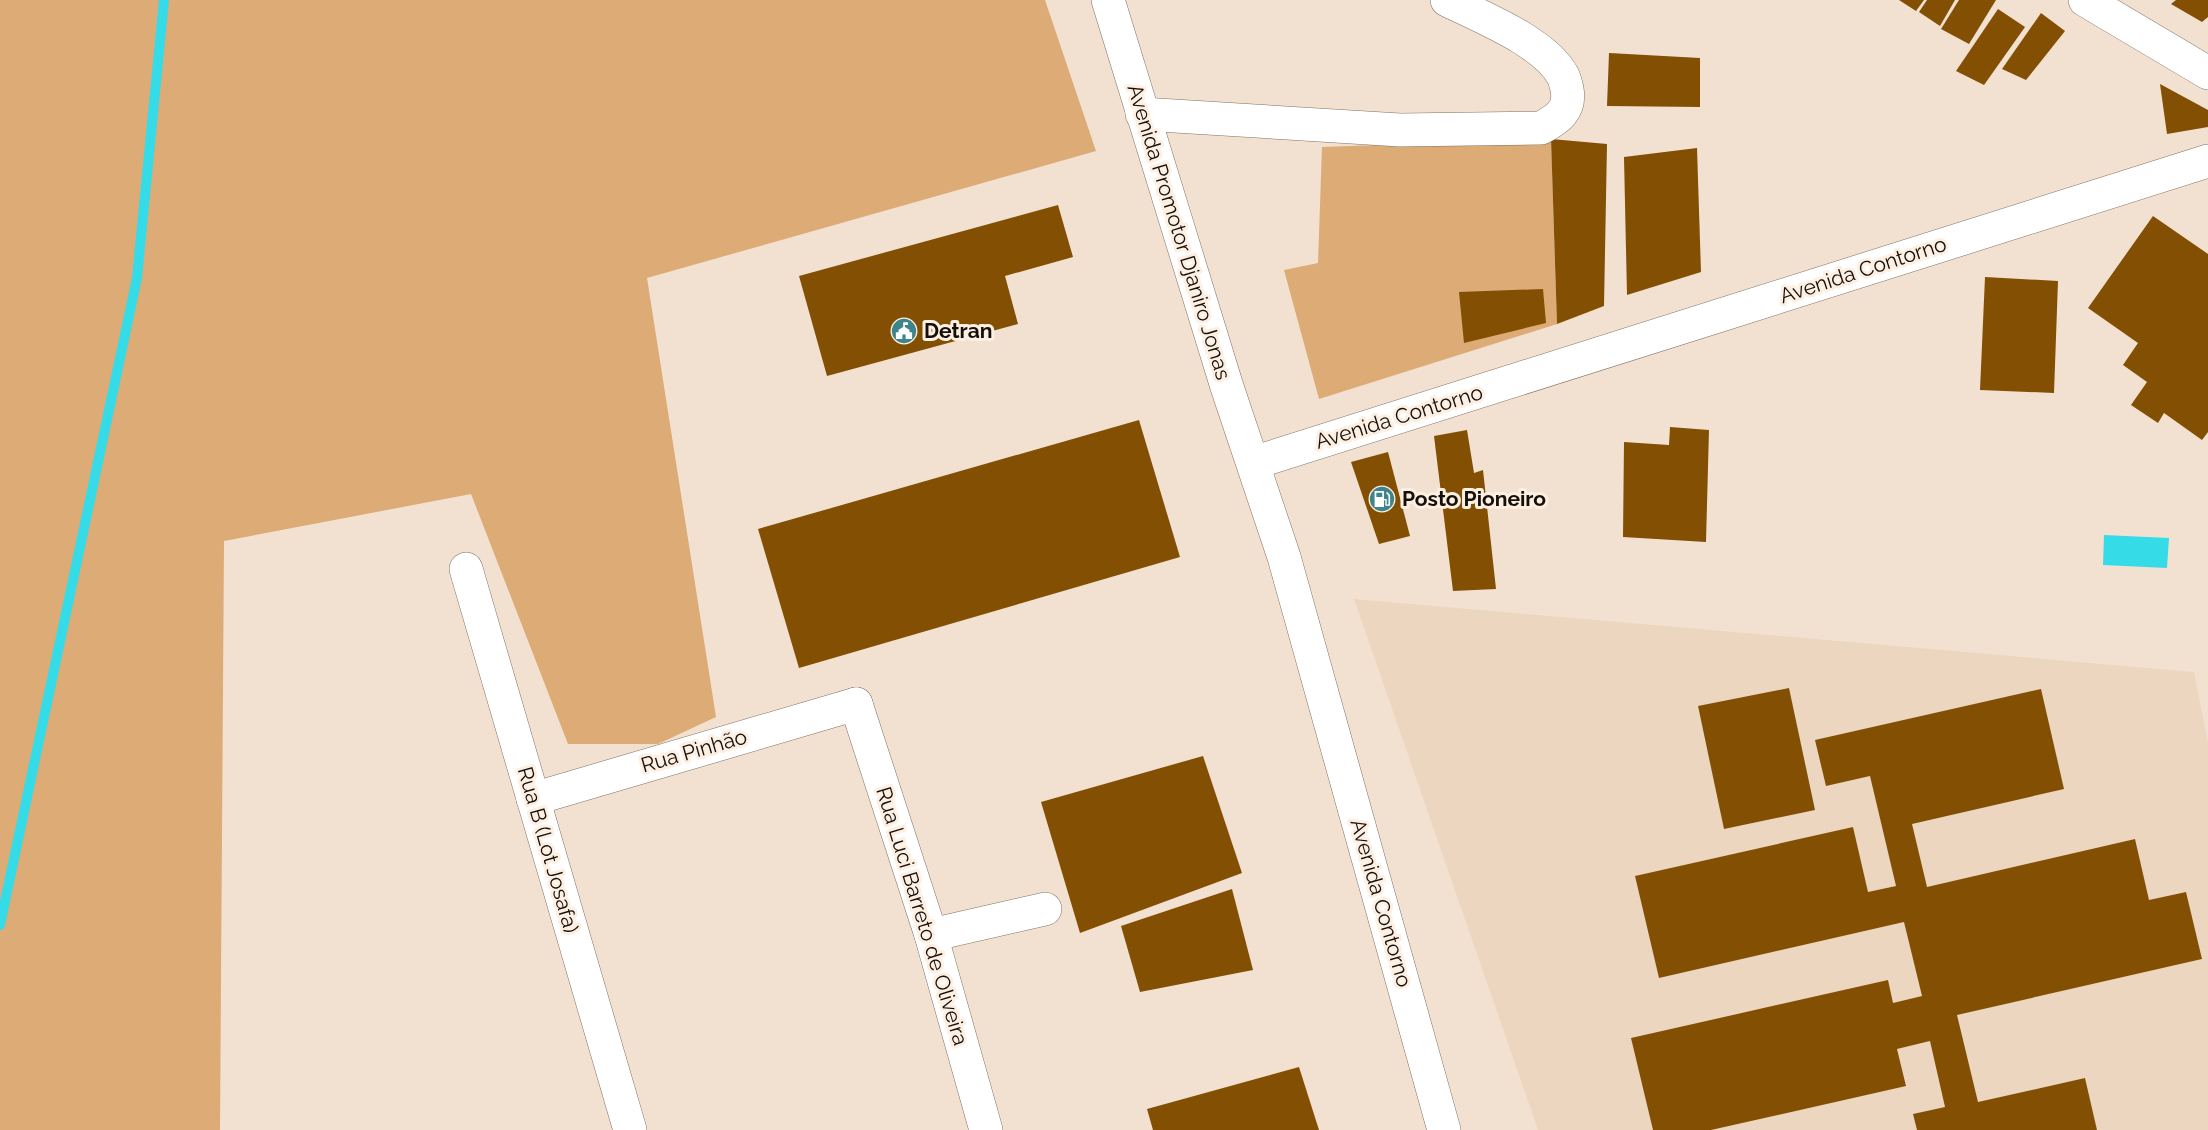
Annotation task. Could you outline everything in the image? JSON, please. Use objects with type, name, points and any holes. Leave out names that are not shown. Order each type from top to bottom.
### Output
[{"type":"street","name":"Avenida Promotor Djaniro Jonas","points":[[1108,0],[1252,463]]},
{"type":"street","points":[[1142,114],[1400,130],[1541,128],[1554,121],[1566,110],[1568,98],[1564,77],[1548,57],[1530,43],[1447,0]]},
{"type":"street","points":[[2085,0],[2208,73]]},
{"type":"street","name":"Avenida Contorno","points":[[1444,1130],[1284,557],[1252,463],[2208,161]]},
{"type":"street","name":"Rua B (Lot Josafa)","points":[[466,569],[630,1130]]},
{"type":"street","name":"Rua Pinhão","points":[[533,799],[856,704]]},
{"type":"street","name":"Rua Luci Barreto de Oliveira","points":[[856,704],[931,935],[986,1130]]},
{"type":"street","points":[[931,935],[1046,909]]},
{"type":"shaded area","points":[[0,0],[1045,0],[1096,151],[647,278],[716,717],[658,744],[568,744],[471,494],[224,541],[220,1130],[0,1130]]},
{"type":"shaded area","points":[[1551,139],[1557,324],[1319,399],[1284,270],[1318,263],[1322,147]]},
{"type":"shaded area","points":[[1354,599],[2194,672],[2208,742],[2208,1130],[2097,1130],[2085,1078],[1978,1102],[1957,1015],[2202,959],[2186,892],[2149,900],[2134,839],[1927,887],[1870,776],[1896,886],[1868,892],[1853,827],[1635,876],[1659,978],[1904,922],[1922,996],[1893,1003],[1888,981],[1632,1039],[1653,1130],[1538,1130]],"holes":[[[1788,688],[1814,810],[1724,829],[1698,707]]]},
{"type":"shaded area","points":[[1930,1041],[1945,1107],[1913,1114],[1917,1130],[1711,1130],[1906,1085],[1897,1049]]},
{"type":"water","points":[[2104,535],[2169,538],[2167,568],[2103,565]]},
{"type":"building","points":[[1899,0],[1924,0],[1916,11]]},
{"type":"building","points":[[1927,0],[1955,0],[1940,26],[1919,12]]},
{"type":"building","points":[[1959,0],[1996,0],[1969,44],[1941,29]]},
{"type":"building","points":[[2176,0],[2208,0],[2208,17],[2202,22],[2171,4]]},
{"type":"building","points":[[1998,9],[2025,27],[1984,85],[1956,71]]},
{"type":"building","points":[[2041,13],[2065,31],[2026,80],[2002,69]]},
{"type":"building","points":[[1609,53],[1700,58],[1700,107],[1607,106]]},
{"type":"building","points":[[2160,84],[2208,110],[2208,127],[2167,134]]},
{"type":"building","points":[[1551,139],[1607,144],[1604,306],[1557,324]]},
{"type":"building","points":[[1697,148],[1701,272],[1627,295],[1624,157]]},
{"type":"building","points":[[1058,205],[1073,257],[1005,276],[1018,324],[827,376],[799,276]]},
{"type":"building","points":[[2153,216],[2208,254],[2208,432],[2202,440],[2164,413],[2158,423],[2131,405],[2147,382],[2123,365],[2138,343],[2088,308]]},
{"type":"building","points":[[1985,277],[2058,281],[2054,393],[1980,390]]},
{"type":"building","points":[[1543,289],[1546,323],[1464,343],[1459,292]]},
{"type":"building","points":[[1139,420],[1180,557],[799,668],[758,529]]},
{"type":"building","points":[[1670,427],[1709,430],[1706,542],[1623,537],[1624,442],[1669,445]]},
{"type":"building","points":[[1467,430],[1474,473],[1483,470],[1496,589],[1453,591],[1434,436]]},
{"type":"building","name":"Posto Pioneiro","points":[[1388,452],[1410,536],[1379,544],[1351,462]]},
{"type":"building","points":[[1789,688],[1815,810],[1724,829],[1698,706]]},
{"type":"building","points":[[2041,689],[2064,789],[1912,824],[1927,887],[2135,839],[2149,900],[2186,892],[2202,959],[1957,1015],[1978,1102],[2085,1078],[2097,1130],[1917,1130],[1913,1114],[1945,1107],[1930,1041],[1897,1049],[1906,1086],[1711,1130],[1653,1130],[1631,1038],[1888,980],[1893,1003],[1922,996],[1904,922],[1659,978],[1635,876],[1853,827],[1868,892],[1896,886],[1870,776],[1826,786],[1815,740]]},
{"type":"building","points":[[1203,756],[1242,873],[1080,933],[1041,802]]},
{"type":"building","points":[[1232,889],[1253,970],[1140,992],[1121,926]]},
{"type":"building","points":[[1299,1067],[1319,1130],[1153,1130],[1147,1109]]},
{"type":"waterway","points":[[0,925],[137,278],[164,0]]},
{"type":"place","name":"Detran","points":[[904,331]]},
{"type":"place","name":"Posto Pioneiro","points":[[1382,499]]}]
